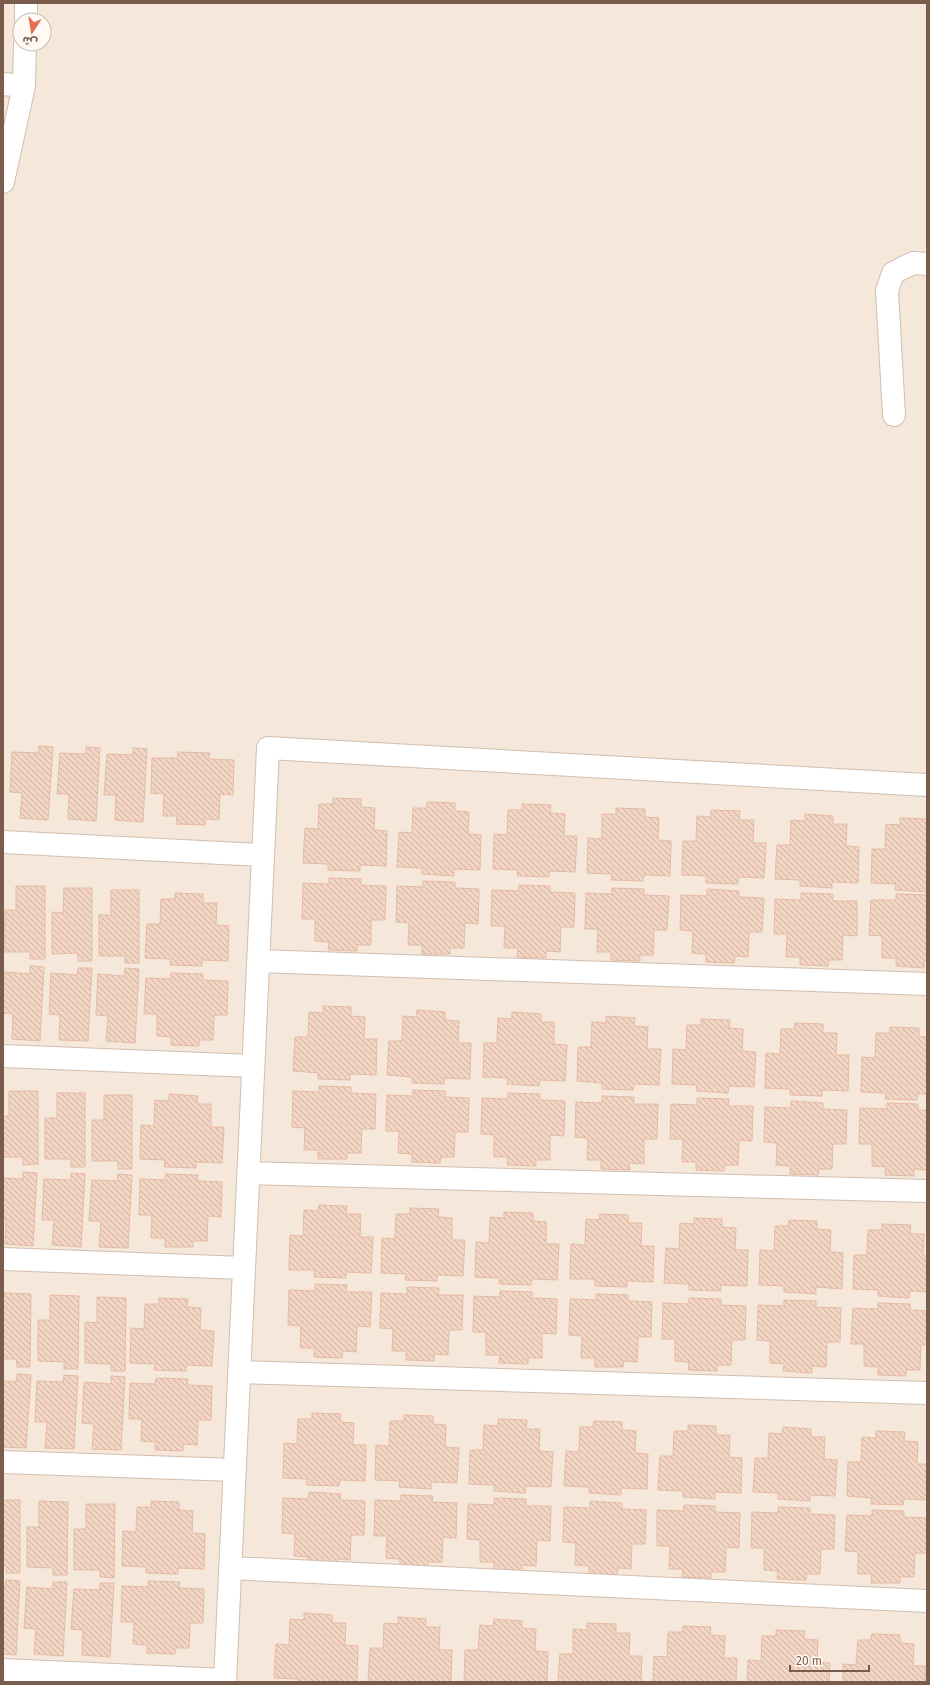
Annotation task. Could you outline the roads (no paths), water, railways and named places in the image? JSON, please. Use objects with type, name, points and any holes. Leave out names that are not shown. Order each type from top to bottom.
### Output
[{"type":"street","points":[[3,182],[13,85],[23,52]]},
{"type":"street","points":[[894,415],[887,291],[893,274],[913,263],[927,264]]},
{"type":"street","points":[[3,1670],[225,1681],[268,748],[927,785]]},
{"type":"street","points":[[3,842],[263,855]]},
{"type":"street","points":[[258,961],[927,984]]},
{"type":"street","points":[[3,1056],[253,1066]]},
{"type":"street","points":[[248,1173],[927,1191]]},
{"type":"street","points":[[3,1259],[244,1268]]},
{"type":"street","points":[[239,1372],[927,1393]]},
{"type":"street","points":[[3,1462],[235,1470]]},
{"type":"street","points":[[230,1568],[927,1601]]}]
